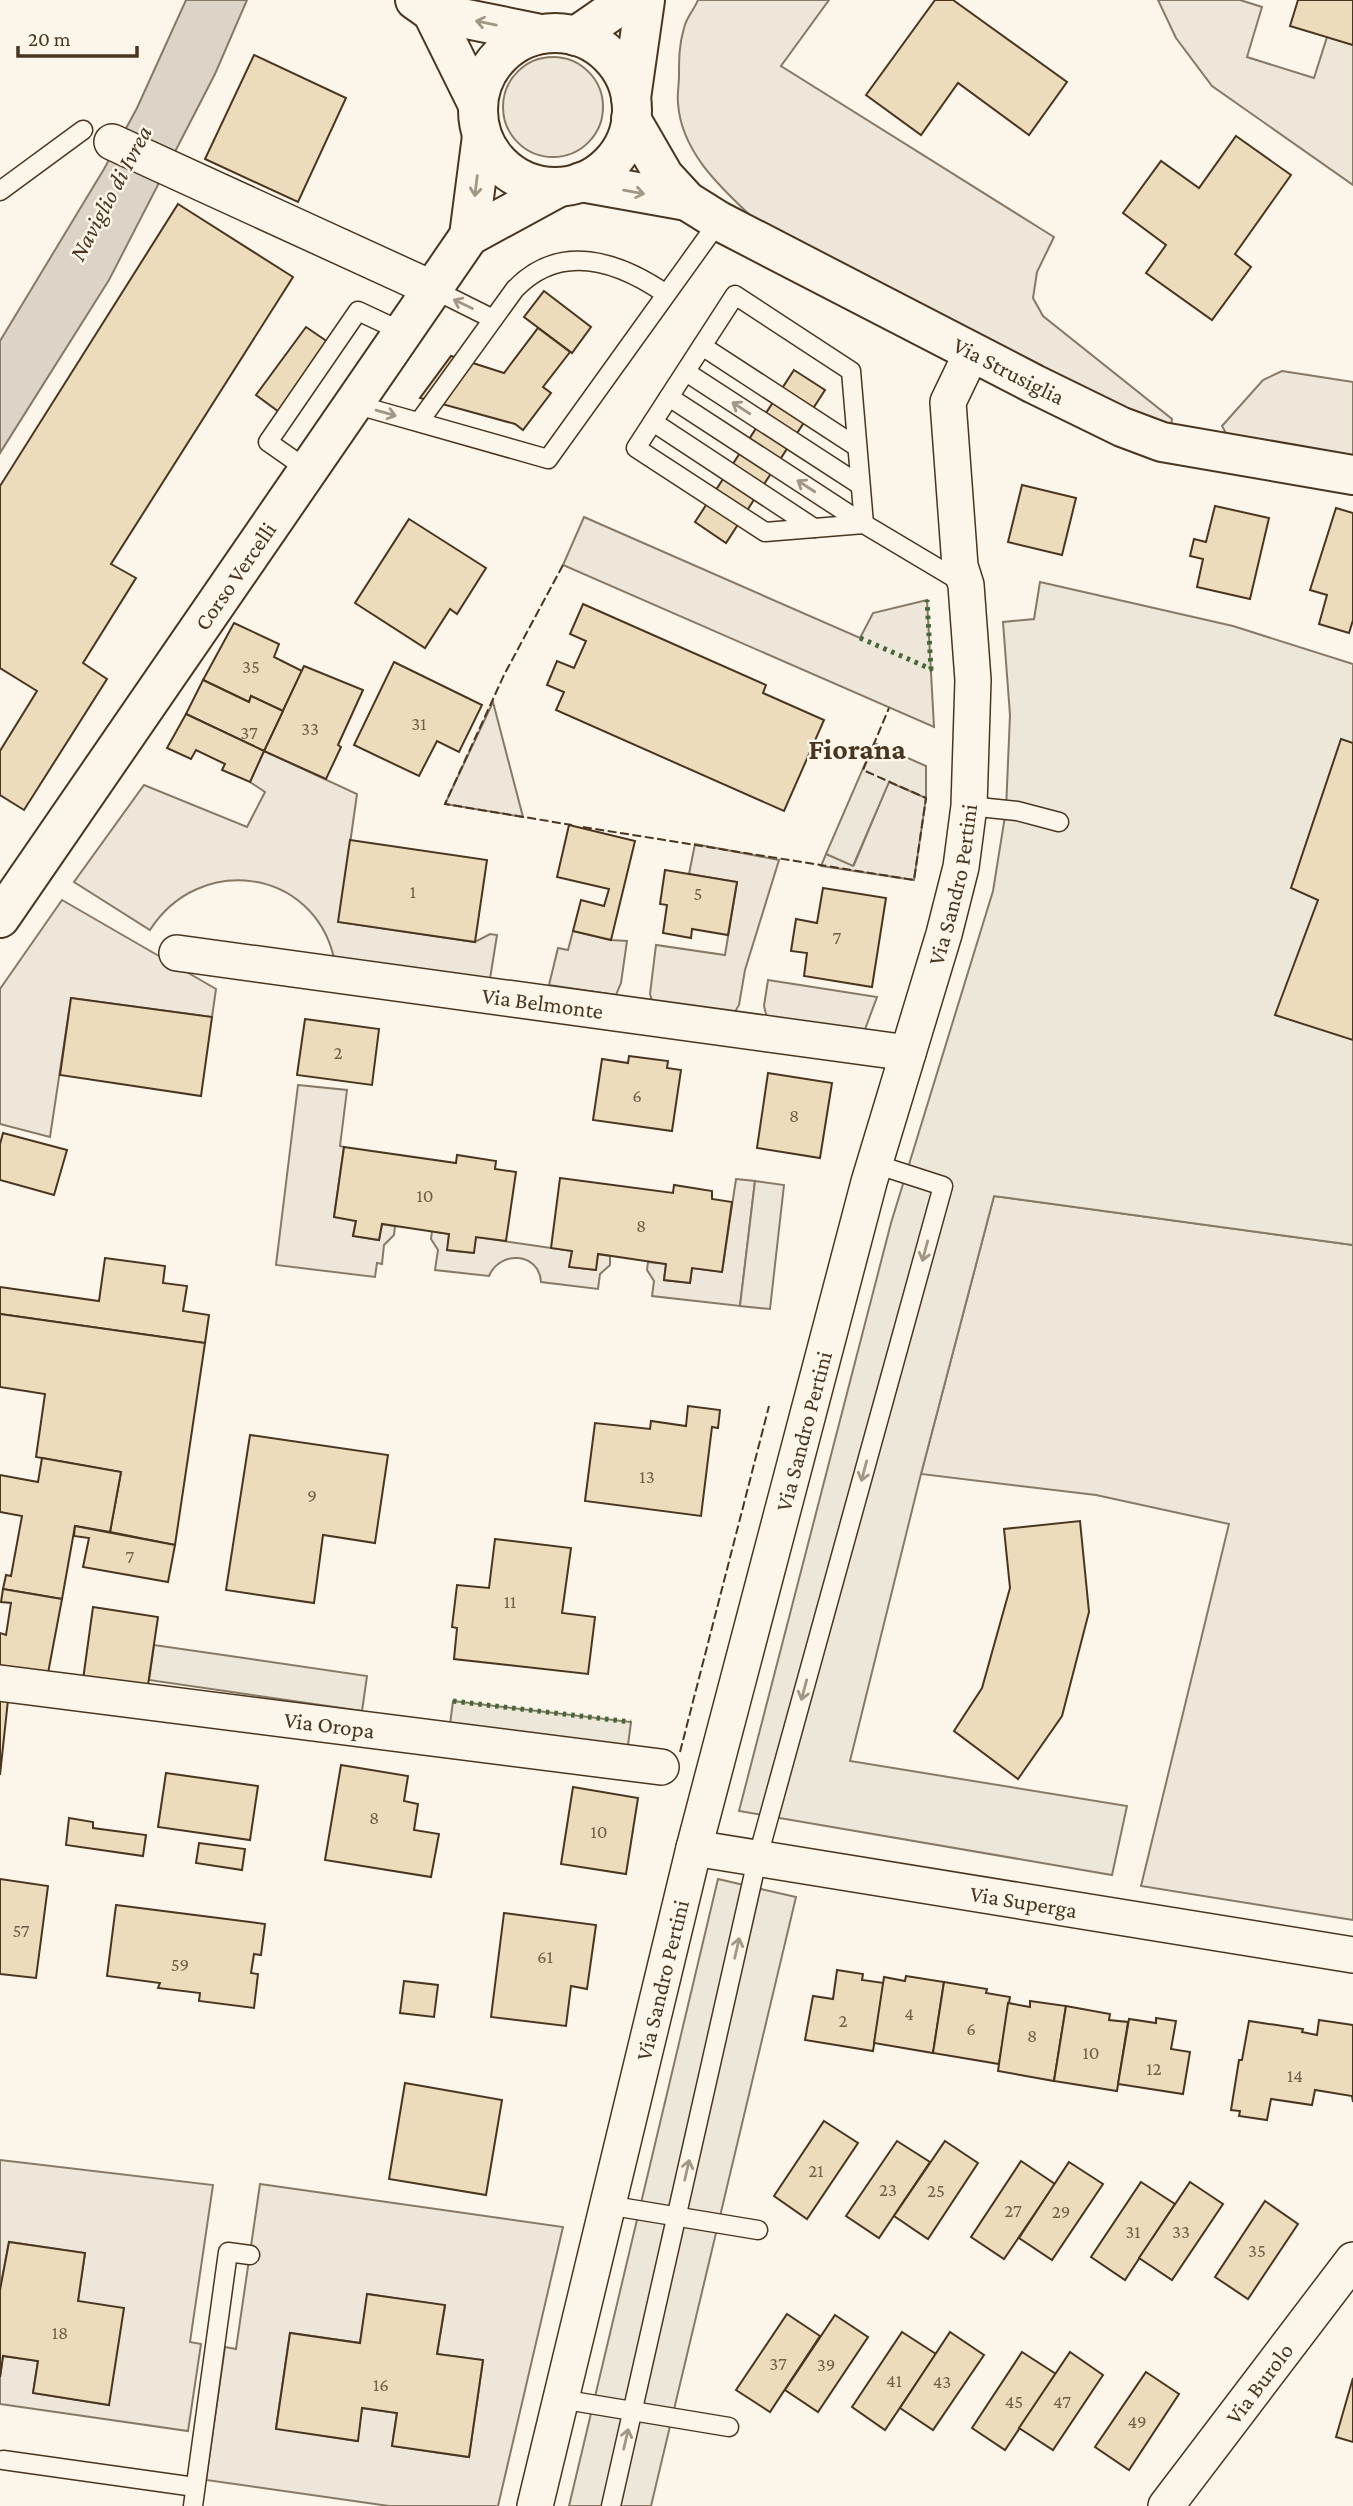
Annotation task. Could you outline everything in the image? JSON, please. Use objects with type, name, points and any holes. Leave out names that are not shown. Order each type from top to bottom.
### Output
[{"type":"main road","points":[[480,120],[485,79],[496,60],[519,42],[558,35],[628,0]]},
{"type":"main road","points":[[423,6],[480,120],[490,151],[517,177],[541,186],[570,185],[601,171],[619,153],[626,141],[645,0]]},
{"type":"main road","points":[[423,6],[597,45],[624,75],[631,109]]},
{"type":"main road","name":"Via Strusiglia","points":[[631,109],[664,176],[687,201],[719,221],[972,352],[1122,427],[1162,442],[1353,475]]},
{"type":"main road","name":"Corso Vercelli","points":[[470,236],[480,120]]},
{"type":"main road","name":"Via Strusiglia","points":[[570,185],[687,201]]},
{"type":"main road","name":"Corso Vercelli","points":[[0,918],[470,236],[570,185]]},
{"type":"street","points":[[98,136],[433,289]]},
{"type":"street","name":"Via Sandro Pertini","points":[[535,2506],[694,1848],[875,1164],[944,934],[961,867],[969,806],[973,680],[966,584],[960,566],[947,402],[972,352]]},
{"type":"street","name":"Via Belmonte","points":[[177,953],[908,1053]]},
{"type":"street","name":"Via Oropa","points":[[0,1683],[661,1767]]},
{"type":"street","name":"Via Superga","points":[[694,1848],[1353,1955]]},
{"type":"street","name":"Via Burolo","points":[[1166,2506],[1353,2260]]},
{"type":"lane","points":[[0,191],[98,136]]},
{"type":"lane","points":[[354,404],[548,459],[719,221]]},
{"type":"lane","points":[[419,422],[525,278],[552,263],[590,261],[618,268],[666,294]]},
{"type":"lane","points":[[433,289],[493,319]]},
{"type":"lane","points":[[735,295],[851,371],[864,524],[765,532],[636,448],[735,295]]},
{"type":"lane","points":[[308,470],[268,442],[358,311],[403,332]]},
{"type":"lane","points":[[702,346],[857,447]]},
{"type":"lane","points":[[686,372],[860,485]]},
{"type":"lane","points":[[669,397],[864,524],[966,584]]},
{"type":"lane","points":[[653,422],[814,528]]},
{"type":"lane","points":[[969,806],[1017,811],[1059,822]]},
{"type":"lane","points":[[611,2506],[757,1860],[943,1185],[875,1164]]},
{"type":"lane","points":[[607,2205],[758,2230]]},
{"type":"lane","points":[[193,2506],[228,2252],[250,2255]]},
{"type":"lane","points":[[561,2399],[729,2427]]},
{"type":"lane","points":[[3,2460],[195,2487]]},
{"type":"shaded area","points":[[698,0],[829,0],[781,66],[1054,237],[1037,272],[1033,298],[1043,316],[1172,419],[1170,431],[1150,427],[752,217],[704,166],[686,137],[681,120],[678,103],[680,46],[685,24]]},
{"type":"shaded area","points":[[1158,0],[1240,0],[1262,7],[1247,57],[1314,78],[1327,37],[1353,45],[1353,185],[1212,86],[1176,38]]},
{"type":"shaded area","points":[[553,57],[581,65],[595,79],[603,107],[595,135],[581,149],[553,157],[525,149],[511,135],[503,107],[511,79],[525,65]]},
{"type":"shaded area","points":[[1282,371],[1353,382],[1353,460],[1227,435],[1222,426],[1263,380]]},
{"type":"shaded area","points":[[584,517],[860,638],[873,613],[927,600],[934,727],[563,565]]},
{"type":"shaded area","points":[[1040,582],[1233,626],[1353,664],[1353,1245],[994,1196],[850,1761],[1127,1806],[1112,1875],[739,1811],[891,1223],[993,891],[1006,810],[1010,715],[1003,622],[1034,619]]},
{"type":"shaded area","points":[[493,702],[523,817],[445,804]]},
{"type":"shaded area","points":[[874,743],[926,766],[926,798],[889,782],[853,866],[826,854]]},
{"type":"shaded area","points":[[264,751],[357,794],[339,922],[475,942],[490,934],[497,935],[490,979],[334,958],[322,928],[303,905],[279,889],[252,881],[224,881],[196,889],[171,905],[150,930],[74,882],[144,785],[247,827],[265,792],[250,782]]},
{"type":"shaded area","points":[[889,781],[926,798],[914,880],[821,866],[826,854],[854,865]]},
{"type":"shaded area","points":[[695,844],[779,860],[745,970],[739,1005],[733,1015],[653,1004],[650,994],[656,945],[725,955],[737,882],[689,874]]},
{"type":"shaded area","points":[[62,900],[216,989],[212,1017],[71,998],[50,1137],[0,1124],[0,989]]},
{"type":"shaded area","points":[[573,931],[627,941],[621,983],[616,995],[549,985],[558,948],[568,950]]},
{"type":"shaded area","points":[[768,980],[877,997],[864,1032],[767,1018],[764,1006]]},
{"type":"shaded area","points":[[298,1085],[347,1090],[340,1146],[344,1147],[334,1217],[356,1221],[353,1236],[379,1240],[382,1224],[395,1226],[394,1235],[384,1245],[382,1264],[377,1263],[375,1277],[276,1265]]},
{"type":"shaded area","points":[[736,1179],[755,1181],[740,1306],[652,1296],[654,1281],[647,1270],[648,1262],[666,1264],[664,1280],[690,1283],[692,1268],[722,1272]]},
{"type":"shaded area","points":[[755,1181],[784,1185],[770,1309],[740,1306]]},
{"type":"shaded area","points":[[994,1196],[1353,1245],[1353,1920],[1141,1886],[1229,1524],[1096,1495],[921,1474]]},
{"type":"shaded area","points":[[432,1231],[449,1234],[448,1250],[473,1253],[476,1237],[572,1251],[570,1267],[595,1270],[598,1254],[610,1256],[610,1265],[600,1274],[598,1289],[541,1282],[534,1265],[518,1258],[501,1262],[489,1276],[435,1270],[438,1250],[431,1239]]},
{"type":"shaded area","points":[[154,1645],[367,1676],[362,1711],[149,1680]]},
{"type":"shaded area","points":[[453,1701],[631,1722],[627,1753],[449,1732]]},
{"type":"shaded area","points":[[718,1879],[796,1897],[651,2506],[569,2506]]},
{"type":"shaded area","points":[[0,2160],[213,2185],[190,2342],[201,2344],[188,2431],[0,2404],[3,2356],[38,2361],[33,2393],[109,2405],[78,2301],[85,2253],[9,2242],[0,2290]]},
{"type":"shaded area","points":[[260,2184],[563,2227],[498,2506],[389,2506],[206,2480],[225,2347],[236,2349]],"holes":[[[368,2294],[445,2306],[437,2354],[483,2360],[469,2457],[392,2446],[397,2413],[362,2408],[357,2441],[276,2428],[290,2333],[360,2343]]]},
{"type":"water","name":"Naviglio di Ivrea","points":[[186,0],[247,0],[215,74],[109,280],[0,453],[0,341],[104,169],[137,108]]},
{"type":"building","points":[[935,0],[953,0],[1067,82],[1029,135],[958,83],[921,135],[866,95]]},
{"type":"building","points":[[1298,0],[1353,0],[1353,45],[1290,26]]},
{"type":"building","points":[[254,55],[346,98],[298,202],[205,159]]},
{"type":"building","points":[[1236,136],[1291,175],[1235,254],[1251,267],[1212,320],[1146,273],[1166,245],[1123,213],[1161,161],[1199,188]]},
{"type":"building","points":[[178,204],[293,277],[111,564],[136,578],[83,663],[107,679],[24,810],[0,795],[0,751],[37,691],[0,668],[0,486]]},
{"type":"building","points":[[544,291],[591,327],[572,353],[524,317]]},
{"type":"building","points":[[306,327],[341,351],[290,420],[256,395]]},
{"type":"building","points":[[538,328],[570,352],[543,387],[551,393],[523,430],[515,424],[420,398],[451,356],[504,373]]},
{"type":"building","points":[[794,370],[825,390],[726,543],[695,522]]},
{"type":"building","points":[[1022,485],[1076,498],[1062,555],[1008,542]]},
{"type":"building","points":[[1215,506],[1269,518],[1250,599],[1197,587],[1203,559],[1190,556],[1194,539],[1206,542]]},
{"type":"building","points":[[1336,508],[1353,513],[1353,620],[1349,633],[1319,624],[1327,595],[1310,590]]},
{"type":"building","points":[[409,519],[486,568],[457,614],[450,609],[425,648],[355,603]]},
{"type":"building","points":[[583,604],[766,685],[763,693],[824,720],[784,811],[556,710],[564,692],[547,685],[557,661],[574,668],[586,641],[570,634]]},
{"type":"building","points":[[234,623],[279,644],[274,657],[302,671],[283,711],[251,696],[249,702],[203,680]]},
{"type":"building","points":[[394,662],[482,705],[459,752],[437,741],[419,776],[354,745]]},
{"type":"building","points":[[304,666],[363,690],[326,779],[264,751]]},
{"type":"building","points":[[203,680],[249,702],[251,696],[283,711],[264,751],[186,714]]},
{"type":"building","points":[[186,714],[264,751],[250,782],[222,770],[225,764],[196,750],[191,759],[167,748]]},
{"type":"building","points":[[1341,739],[1353,743],[1353,1040],[1275,1015],[1318,900],[1291,888]]},
{"type":"building","points":[[569,825],[635,841],[611,940],[573,931],[581,900],[604,906],[609,889],[557,877]]},
{"type":"building","points":[[350,840],[487,860],[475,942],[338,922]]},
{"type":"building","points":[[665,870],[737,882],[728,935],[692,929],[691,938],[663,933],[667,905],[660,904]]},
{"type":"building","points":[[823,888],[886,898],[872,987],[804,976],[807,953],[791,951],[796,919],[817,923]]},
{"type":"building","points":[[71,998],[212,1017],[201,1096],[60,1075]]},
{"type":"building","points":[[305,1019],[379,1029],[372,1085],[297,1075]]},
{"type":"building","points":[[629,1056],[668,1061],[667,1068],[681,1070],[672,1131],[593,1120],[602,1059],[628,1063]]},
{"type":"building","points":[[768,1073],[832,1083],[820,1158],[757,1148]]},
{"type":"building","points":[[3,1133],[67,1150],[54,1195],[0,1180],[0,1144]]},
{"type":"building","points":[[344,1147],[456,1163],[457,1155],[496,1161],[495,1169],[516,1172],[506,1241],[476,1237],[474,1253],[447,1250],[449,1234],[382,1224],[379,1240],[353,1236],[356,1221],[334,1217]]},
{"type":"building","points":[[560,1178],[673,1193],[674,1185],[712,1191],[712,1199],[732,1202],[722,1272],[692,1268],[690,1283],[664,1280],[666,1264],[598,1254],[596,1270],[569,1267],[572,1251],[551,1248]]},
{"type":"building","points":[[105,1258],[165,1266],[163,1283],[187,1286],[183,1311],[209,1315],[205,1343],[0,1314],[0,1287],[99,1301]]},
{"type":"building","points":[[0,1314],[205,1343],[175,1545],[110,1532],[121,1472],[36,1457],[45,1394],[0,1387]]},
{"type":"building","points":[[688,1406],[720,1410],[718,1428],[712,1427],[701,1516],[585,1501],[595,1423],[650,1429],[651,1421],[686,1426]]},
{"type":"building","points":[[250,1435],[388,1455],[375,1543],[323,1535],[314,1603],[226,1590]]},
{"type":"building","points":[[42,1458],[121,1472],[110,1532],[75,1526],[62,1599],[3,1589],[6,1575],[11,1576],[22,1516],[0,1512],[0,1475],[38,1482]]},
{"type":"building","points":[[1080,1521],[1089,1612],[1062,1716],[1018,1779],[954,1731],[982,1688],[1010,1588],[1004,1529]]},
{"type":"building","points":[[75,1526],[175,1545],[168,1582],[83,1567],[89,1538],[74,1536]]},
{"type":"building","points":[[495,1539],[571,1548],[562,1613],[595,1617],[588,1674],[454,1659],[457,1628],[452,1627],[457,1585],[489,1588]]},
{"type":"building","points":[[3,1589],[62,1599],[45,1689],[0,1681],[0,1633],[6,1635],[11,1603],[1,1602]]},
{"type":"building","points":[[93,1607],[158,1617],[148,1685],[82,1687]]},
{"type":"building","points":[[0,1699],[8,1700],[0,1775]]},
{"type":"building","points":[[341,1765],[408,1776],[404,1801],[418,1804],[414,1830],[439,1834],[431,1877],[325,1860]]},
{"type":"building","points":[[166,1773],[258,1786],[250,1840],[158,1827]]},
{"type":"building","points":[[573,1787],[638,1798],[626,1874],[561,1864]]},
{"type":"building","points":[[69,1818],[93,1822],[93,1828],[146,1835],[143,1856],[66,1845]]},
{"type":"building","points":[[199,1843],[245,1849],[242,1870],[196,1863]]},
{"type":"building","points":[[0,1879],[48,1886],[36,1978],[0,1974]]},
{"type":"building","points":[[116,1905],[265,1924],[261,1955],[254,1954],[251,1973],[258,1974],[254,2008],[199,2001],[200,1993],[158,1988],[160,1983],[107,1976]]},
{"type":"building","points":[[504,1913],[596,1925],[587,1989],[571,1986],[566,2026],[491,2017]]},
{"type":"building","points":[[837,1970],[863,1974],[862,1980],[884,1983],[873,2051],[805,2040],[813,1996],[833,1999]]},
{"type":"building","points":[[906,1976],[944,1982],[933,2053],[874,2043],[884,1977],[905,1981]]},
{"type":"building","points":[[404,1981],[438,1985],[434,2017],[400,2013]]},
{"type":"building","points":[[944,1982],[987,1989],[986,1993],[1010,1997],[999,2064],[933,2053]]},
{"type":"building","points":[[1030,2001],[1066,2006],[1054,2081],[998,2071],[1008,2003],[1030,2007]]},
{"type":"building","points":[[1066,2006],[1110,2014],[1109,2020],[1128,2022],[1117,2091],[1054,2081]]},
{"type":"building","points":[[1156,2018],[1176,2021],[1171,2049],[1190,2052],[1183,2094],[1118,2084],[1129,2019],[1156,2023]]},
{"type":"building","points":[[1319,2020],[1353,2025],[1353,2102],[1352,2096],[1315,2090],[1312,2105],[1271,2099],[1267,2120],[1239,2116],[1240,2111],[1231,2110],[1249,2021],[1303,2029],[1302,2032],[1317,2035]]},
{"type":"building","points":[[405,2083],[502,2100],[486,2195],[389,2179]]},
{"type":"building","points":[[824,2121],[858,2143],[807,2219],[774,2196]]},
{"type":"building","points":[[897,2141],[930,2162],[879,2238],[846,2216]]},
{"type":"building","points":[[945,2141],[978,2163],[928,2239],[894,2216]]},
{"type":"building","points":[[1021,2161],[1055,2184],[1004,2259],[971,2237]]},
{"type":"building","points":[[1069,2162],[1103,2184],[1052,2260],[1019,2238]]},
{"type":"building","points":[[1141,2182],[1175,2204],[1125,2280],[1091,2257]]},
{"type":"building","points":[[1190,2182],[1223,2204],[1172,2280],[1139,2258]]},
{"type":"building","points":[[1265,2201],[1298,2224],[1248,2299],[1215,2277]]},
{"type":"building","points":[[9,2242],[85,2253],[78,2301],[124,2308],[109,2405],[33,2393],[38,2361],[3,2356],[0,2377],[0,2290]]},
{"type":"building","points":[[367,2294],[445,2305],[437,2354],[483,2360],[469,2457],[392,2446],[397,2413],[362,2408],[358,2441],[276,2429],[290,2333],[360,2343]]},
{"type":"building","points":[[787,2314],[820,2336],[770,2412],[736,2390]]},
{"type":"building","points":[[835,2315],[868,2337],[818,2412],[785,2390]]},
{"type":"building","points":[[902,2332],[936,2354],[885,2430],[852,2407]]},
{"type":"building","points":[[950,2332],[984,2355],[933,2430],[900,2408]]},
{"type":"building","points":[[1022,2352],[1056,2374],[1005,2450],[972,2428]]},
{"type":"building","points":[[1070,2352],[1103,2375],[1053,2450],[1019,2428]]},
{"type":"building","points":[[1146,2372],[1179,2394],[1129,2470],[1095,2447]]},
{"type":"building","points":[[1353,2378],[1353,2442],[1336,2437]]},
{"type":"hedge","points":[[860,638],[931,669],[927,600]]},
{"type":"hedge","points":[[453,1701],[631,1722]]},
{"type":"fence","points":[[563,565],[504,675],[445,804],[572,825]]},
{"type":"fence","points":[[583,827],[914,880],[926,798],[863,770],[889,708]]},
{"type":"fence","points":[[680,1752],[769,1406]]},
{"type":"district","name":"Fiorana","points":[[857,748]]}]
